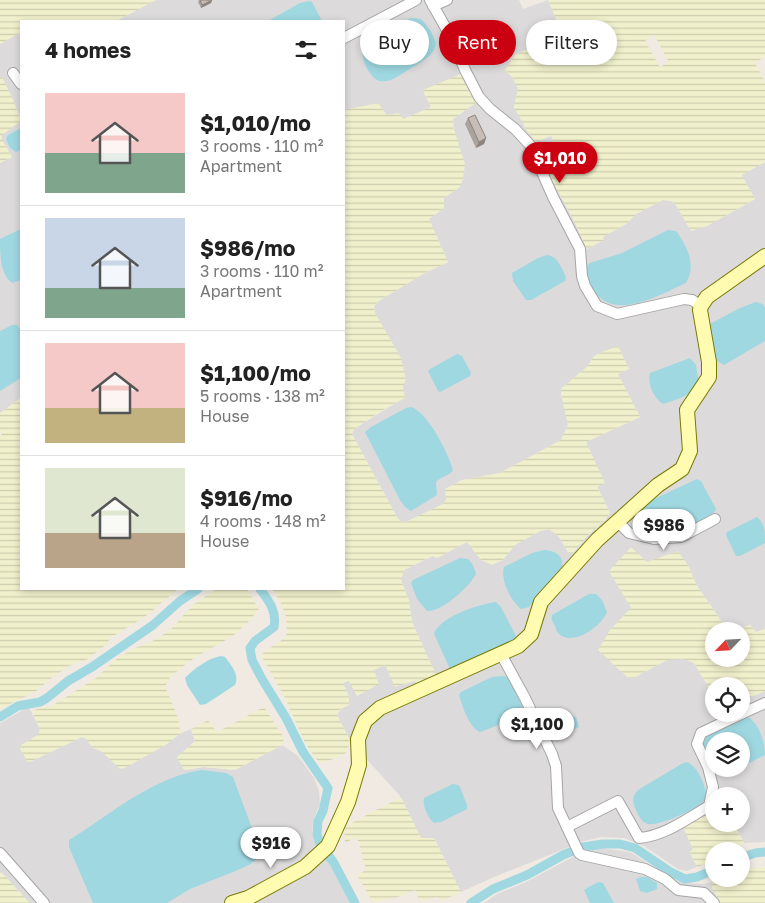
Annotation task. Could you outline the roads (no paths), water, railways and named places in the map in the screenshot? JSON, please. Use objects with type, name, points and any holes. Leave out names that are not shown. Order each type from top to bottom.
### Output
[{"type":"main road","points":[[232,903],[248,898],[305,867],[324,850],[348,802],[359,765],[358,738],[365,721],[380,708],[518,646],[531,634],[541,602],[596,540],[658,485],[682,469],[690,451],[687,410],[709,377],[709,362],[700,316],[701,306],[707,298],[765,256]]},
{"type":"street","points":[[345,37],[416,0]]},
{"type":"street","points":[[447,0],[432,3],[480,97],[490,110],[515,129],[530,145],[553,198],[580,249],[582,276],[585,286],[596,306],[617,314],[684,299],[692,300],[701,306]]},
{"type":"street","points":[[13,73],[20,83]]},
{"type":"street","points":[[617,521],[629,533],[654,539],[681,537],[715,519]]},
{"type":"street","points":[[501,654],[552,754],[556,766],[558,808],[578,853],[645,869],[665,879],[678,890],[704,893],[714,903]]},
{"type":"street","points":[[750,710],[765,703]]},
{"type":"street","points":[[567,827],[618,801],[639,838],[651,837],[672,828],[709,806],[713,787],[708,768],[697,744],[701,733],[724,722]]},
{"type":"street","points":[[0,853],[44,903]]},
{"type":"water","points":[[312,2],[321,20],[270,20],[300,3]]},
{"type":"water","points":[[411,18],[422,20],[406,20]]},
{"type":"water","points":[[429,29],[434,37],[435,44],[429,56]]},
{"type":"water","points":[[366,65],[416,65],[387,81],[376,79]]},
{"type":"water","points":[[20,129],[20,150],[16,152],[10,148],[6,139],[8,135]]},
{"type":"water","points":[[20,229],[20,280],[12,283],[5,275],[1,258],[0,239]]},
{"type":"water","points":[[668,230],[676,231],[687,249],[691,269],[686,283],[651,299],[626,305],[614,304],[603,300],[594,291],[587,276],[587,266],[590,263],[622,253]]},
{"type":"water","points":[[547,255],[559,263],[566,277],[565,281],[531,300],[526,300],[513,281],[512,273]]},
{"type":"water","points":[[756,302],[763,304],[765,308],[765,341],[724,365],[717,361],[708,325],[740,308]]},
{"type":"water","points":[[12,325],[17,325],[20,329],[20,379],[0,391],[0,331]]},
{"type":"water","points":[[457,354],[462,356],[471,373],[470,376],[440,392],[428,371]]},
{"type":"water","points":[[690,358],[696,365],[699,383],[688,394],[663,404],[652,390],[650,373]]},
{"type":"water","points":[[411,407],[424,417],[436,434],[453,470],[450,474],[436,482],[437,495],[411,511],[400,500],[365,432],[371,427]]},
{"type":"water","points":[[697,479],[701,481],[716,509],[713,513],[698,524],[685,530],[654,535],[642,509],[652,500]]},
{"type":"water","points":[[757,517],[763,525],[765,543],[740,556],[736,556],[726,535],[727,532]]},
{"type":"water","points":[[544,550],[559,555],[562,561],[562,569],[529,607],[521,609],[507,590],[503,572],[504,567],[532,553]]},
{"type":"water","points":[[460,558],[468,559],[473,565],[476,574],[473,579],[447,603],[427,611],[417,599],[411,583],[413,580]]},
{"type":"water","points":[[589,594],[596,594],[602,600],[607,612],[604,618],[593,629],[578,637],[564,637],[558,633],[552,621],[552,615]]},
{"type":"water","points":[[496,602],[501,607],[516,636],[515,639],[459,667],[450,669],[434,634],[437,628],[460,612]]},
{"type":"water","points":[[221,656],[225,657],[234,670],[235,685],[206,704],[200,705],[187,685],[185,678],[202,664]]},
{"type":"water","points":[[492,677],[509,677],[523,708],[522,712],[480,732],[469,721],[459,695],[461,692]]},
{"type":"water","points":[[572,716],[576,717],[579,727],[554,736],[551,734],[549,727],[551,724]]},
{"type":"water","points":[[750,718],[761,733],[765,755],[750,762],[750,732],[714,732],[735,722],[750,722]]},
{"type":"water","points":[[705,737],[705,753],[702,744]]},
{"type":"water","points":[[687,762],[698,772],[705,789],[705,799],[689,811],[670,819],[653,824],[644,822],[634,804],[633,799],[636,792]]},
{"type":"water","points":[[202,770],[226,773],[233,777],[256,839],[260,853],[258,858],[249,865],[190,889],[167,903],[93,903],[69,847],[69,840],[144,791],[172,778]]},
{"type":"water","points":[[453,784],[460,787],[467,809],[441,822],[434,823],[426,811],[424,798]]},
{"type":"water","points":[[647,877],[657,883],[657,889],[647,893],[640,891],[636,879]]},
{"type":"water","points":[[598,882],[603,883],[614,903],[590,903],[584,890]]},
{"type":"waterway","points":[[0,717],[18,706],[40,702],[47,698],[68,681],[92,667],[153,625],[180,601],[196,590]]},
{"type":"waterway","points":[[261,590],[269,602],[275,621],[274,627],[255,641],[250,648],[252,660],[286,718],[303,752],[328,788],[323,811],[318,821],[317,834],[320,844],[334,863],[355,903]]},
{"type":"waterway","points":[[471,903],[493,889],[527,875],[563,855],[583,847],[603,844],[620,844],[635,848],[669,871],[685,879],[705,874]]},
{"type":"waterway","points":[[750,855],[765,852]]}]
